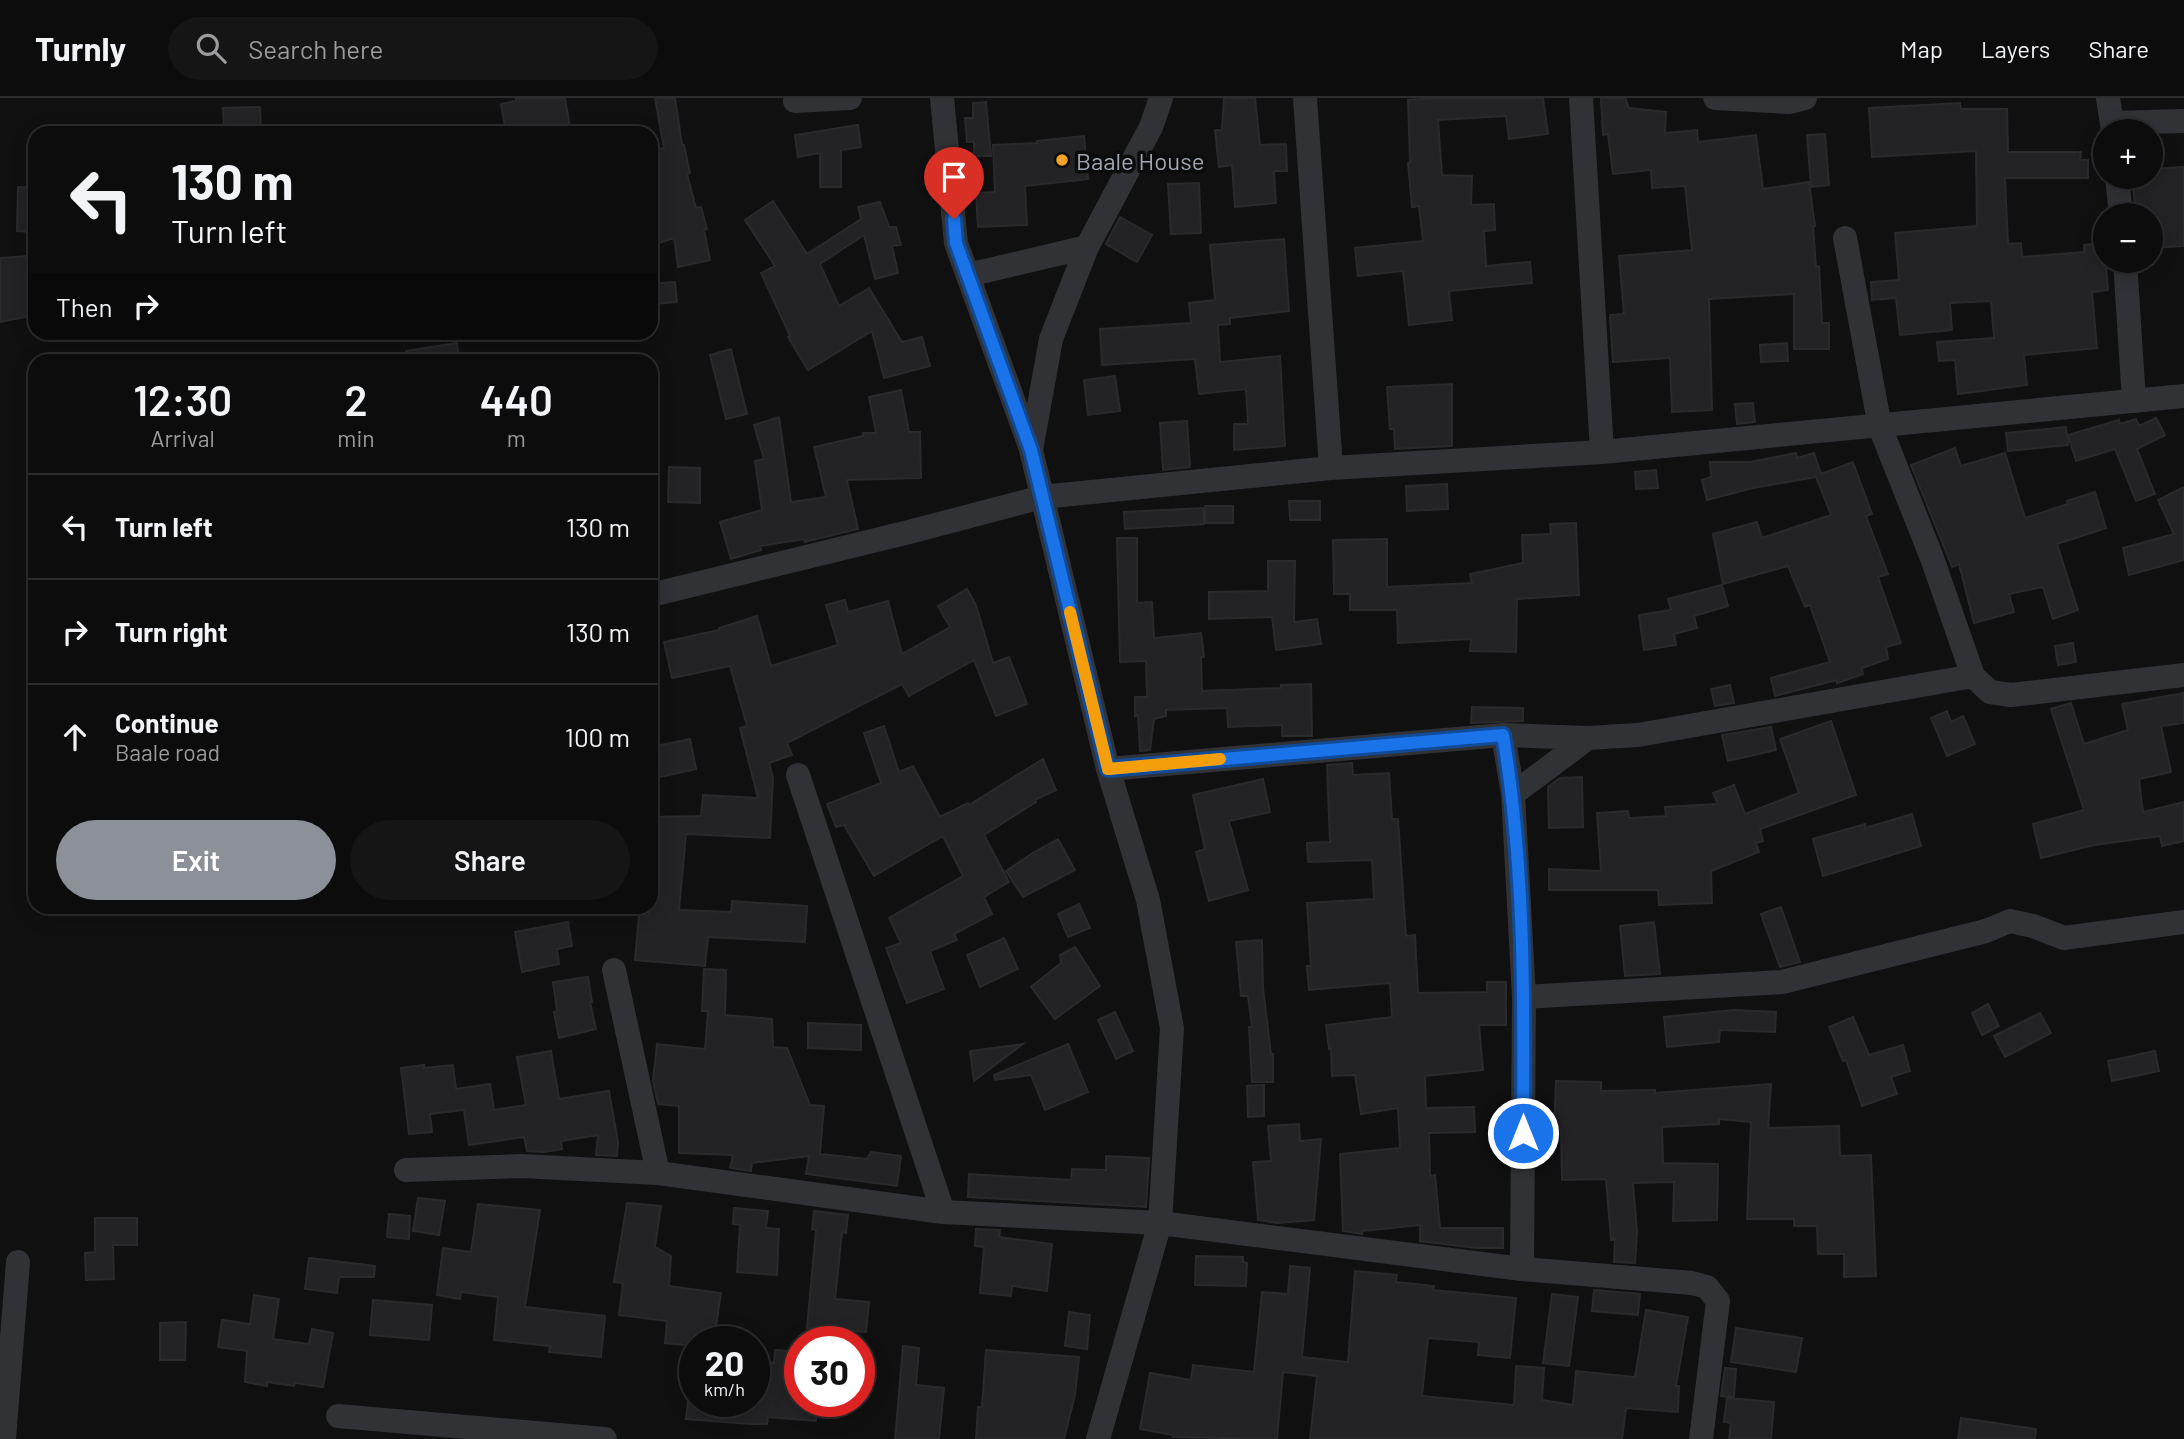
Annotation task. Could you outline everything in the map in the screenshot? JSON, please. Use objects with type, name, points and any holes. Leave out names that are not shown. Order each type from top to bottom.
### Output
[{"type":"street","points":[[795,101],[850,98]]},
{"type":"street","points":[[942,98],[956,243],[1031,450],[1108,769],[1148,900],[1172,1028],[1160,1223],[1098,1439]]},
{"type":"street","points":[[1031,450],[1051,339],[1087,247],[1151,127],[1161,98]]},
{"type":"street","points":[[1305,98],[1331,468]]},
{"type":"street","points":[[1581,98],[1602,452]]},
{"type":"street","points":[[1722,99],[1789,102],[1805,98]]},
{"type":"street","points":[[2108,98],[2111,119]]},
{"type":"street","points":[[2163,123],[2184,121]]},
{"type":"street","points":[[1845,238],[1880,427],[1933,558],[1973,676],[1990,692],[2011,695],[2184,675]]},
{"type":"street","points":[[968,275],[1087,247]]},
{"type":"street","points":[[2126,273],[2134,401]]},
{"type":"street","points":[[658,592],[1042,497],[1331,468],[1602,452],[2184,396]]},
{"type":"street","points":[[1108,769],[1503,735],[1588,738],[1637,735],[1973,676]]},
{"type":"street","points":[[1503,735],[1513,794],[1524,997],[1522,1269]]},
{"type":"street","points":[[1513,794],[1588,738]]},
{"type":"street","points":[[797,775],[943,1212]]},
{"type":"street","points":[[1524,997],[1782,982],[1986,931],[2010,921],[2033,926],[2064,938],[2184,922]]},
{"type":"street","points":[[614,970],[658,1173]]},
{"type":"street","points":[[406,1170],[521,1166],[658,1173],[943,1212],[1160,1223],[1522,1269],[1692,1283],[1707,1287],[1718,1301],[1701,1439]]},
{"type":"street","points":[[4,1439],[18,1262]]},
{"type":"street","points":[[338,1416],[605,1439]]},
{"type":"building","points":[[516,98],[565,98],[570,126],[505,126],[501,104],[516,101]]},
{"type":"building","points":[[655,98],[675,98],[682,145],[690,173],[687,174],[696,208],[701,207],[707,229],[704,230],[710,260],[678,267],[674,238],[659,243],[658,149],[664,148]]},
{"type":"building","points":[[1224,98],[1255,98],[1260,145],[1286,144],[1287,171],[1274,171],[1276,203],[1235,207],[1232,165],[1219,167],[1215,130],[1222,130]]},
{"type":"building","points":[[1543,98],[1548,134],[1509,139],[1506,116],[1438,120],[1442,175],[1472,176],[1471,205],[1494,204],[1495,230],[1484,231],[1486,266],[1530,262],[1532,283],[1449,291],[1452,320],[1409,325],[1403,271],[1358,276],[1355,248],[1423,241],[1419,206],[1412,207],[1408,163],[1408,100]]},
{"type":"building","points":[[1601,98],[1625,98],[1629,108],[1666,112],[1665,133],[1697,130],[1698,142],[1756,135],[1763,189],[1809,182],[1815,226],[1816,267],[1819,266],[1822,323],[1829,323],[1829,349],[1794,349],[1794,294],[1709,299],[1712,410],[1672,412],[1670,358],[1613,362],[1610,315],[1624,314],[1619,256],[1692,250],[1685,186],[1652,188],[1651,170],[1613,174],[1608,134],[1603,135]]},
{"type":"building","points":[[986,102],[991,156],[974,156],[974,142],[967,142],[965,118],[973,118],[973,103]]},
{"type":"building","points":[[1960,103],[1961,109],[2007,109],[2008,152],[2081,152],[2080,160],[2088,160],[2088,178],[2005,178],[2008,244],[2021,243],[2022,257],[2084,252],[2084,245],[2093,244],[2093,273],[2107,273],[2108,290],[2092,292],[2097,348],[2024,355],[2027,385],[1958,394],[1955,360],[1939,361],[1937,342],[1994,338],[1991,301],[1950,303],[1952,330],[1900,335],[1896,298],[1872,300],[1871,282],[1899,280],[1895,233],[1977,226],[1976,151],[1872,157],[1869,108]]},
{"type":"building","points":[[260,107],[261,126],[224,126],[223,108]]},
{"type":"building","points":[[858,125],[861,147],[841,150],[841,187],[820,187],[820,153],[798,157],[795,135]]},
{"type":"building","points":[[1825,134],[1829,185],[1811,187],[1807,135]]},
{"type":"building","points":[[1084,136],[1088,179],[1025,186],[1027,225],[978,227],[976,193],[995,192],[993,145],[1037,143]]},
{"type":"building","points":[[2184,167],[2184,246],[2163,247],[2163,203],[2135,203],[2133,189],[2163,189],[2163,168]]},
{"type":"building","points":[[1199,183],[1201,233],[1171,234],[1168,184]]},
{"type":"building","points":[[18,187],[28,188],[28,232],[17,231]]},
{"type":"building","points":[[773,201],[807,254],[861,219],[858,207],[880,202],[889,227],[896,227],[901,245],[892,246],[898,273],[875,279],[864,235],[820,264],[839,306],[869,288],[902,342],[922,337],[930,366],[884,378],[872,331],[808,370],[788,337],[790,336],[761,273],[775,266],[745,220]]},
{"type":"building","points":[[1120,217],[1152,235],[1137,262],[1106,244]]},
{"type":"building","points":[[1284,239],[1289,311],[1230,318],[1230,324],[1218,325],[1220,362],[1280,356],[1285,446],[1234,450],[1234,424],[1248,424],[1246,389],[1199,394],[1195,359],[1102,365],[1100,329],[1191,323],[1189,303],[1215,300],[1210,245]]},
{"type":"building","points":[[26,256],[28,316],[0,322],[0,258]]},
{"type":"building","points":[[675,282],[677,302],[658,304],[658,283]]},
{"type":"building","points":[[457,343],[458,354],[406,354],[406,351]]},
{"type":"building","points":[[1787,343],[1788,361],[1761,362],[1760,345]]},
{"type":"building","points":[[731,349],[747,414],[726,419],[710,355]]},
{"type":"building","points":[[1115,376],[1120,411],[1088,415],[1084,380]]},
{"type":"building","points":[[1452,384],[1452,446],[1395,449],[1394,429],[1390,429],[1387,387]]},
{"type":"building","points":[[901,390],[909,432],[920,432],[921,478],[847,480],[858,529],[805,542],[804,539],[760,546],[761,550],[731,559],[720,522],[762,510],[755,461],[764,459],[754,425],[779,417],[791,502],[826,497],[814,447],[863,436],[863,433],[876,433],[869,397]]},
{"type":"building","points":[[1753,403],[1755,422],[1737,424],[1735,404]]},
{"type":"building","points":[[2156,418],[2165,435],[2137,449],[2155,494],[2136,501],[2115,449],[2076,461],[2068,435],[2119,420],[2120,424],[2136,419],[2139,426]]},
{"type":"building","points":[[1187,421],[1190,467],[1163,470],[1160,423]]},
{"type":"building","points":[[2066,427],[2068,445],[2008,451],[2006,433]]},
{"type":"building","points":[[1955,448],[1961,466],[2005,453],[2025,518],[2095,492],[2106,528],[2057,544],[2078,610],[2053,619],[2043,587],[2009,594],[2014,612],[1974,623],[1959,564],[1952,567],[1911,465]]},
{"type":"building","points":[[1796,453],[1797,458],[1814,453],[1821,474],[1853,462],[1872,514],[1866,516],[1888,574],[1878,577],[1901,643],[1886,647],[1888,659],[1862,668],[1863,674],[1837,683],[1837,680],[1775,696],[1771,678],[1830,662],[1810,605],[1805,607],[1788,566],[1723,584],[1713,534],[1757,522],[1762,538],[1831,515],[1816,477],[1753,488],[1707,500],[1702,480],[1711,477],[1710,462],[1750,462]]},
{"type":"building","points":[[669,467],[700,468],[700,503],[668,502]]},
{"type":"building","points":[[1656,470],[1658,488],[1636,489],[1635,472]]},
{"type":"building","points":[[1447,484],[1448,509],[1407,511],[1406,486]]},
{"type":"building","points":[[2184,487],[2184,560],[2129,575],[2123,548],[2174,534],[2158,500]]},
{"type":"building","points":[[1289,501],[1320,501],[1320,520],[1290,520]]},
{"type":"building","points":[[1205,506],[1233,506],[1233,523],[1205,523]]},
{"type":"building","points":[[1204,508],[1204,524],[1125,529],[1124,512]]},
{"type":"building","points":[[1576,523],[1579,595],[1517,599],[1516,652],[1470,651],[1471,639],[1398,643],[1397,610],[1350,610],[1350,594],[1334,594],[1333,540],[1387,539],[1387,587],[1472,583],[1470,574],[1523,563],[1522,535],[1551,534],[1550,524]]},
{"type":"building","points":[[1117,538],[1137,538],[1137,603],[1152,602],[1154,638],[1201,633],[1204,657],[1201,657],[1202,691],[1311,684],[1312,736],[1282,736],[1282,725],[1228,727],[1227,708],[1166,710],[1166,716],[1154,719],[1150,750],[1140,751],[1135,697],[1147,697],[1146,661],[1120,662]]},
{"type":"building","points":[[1268,561],[1295,561],[1294,622],[1317,619],[1321,644],[1276,650],[1272,617],[1209,619],[1209,592],[1268,591]]},
{"type":"building","points":[[1722,585],[1728,606],[1694,616],[1697,628],[1674,634],[1676,645],[1644,650],[1639,615],[1671,610],[1668,599]]},
{"type":"building","points":[[967,589],[976,605],[993,663],[1009,657],[1027,704],[996,716],[974,660],[909,696],[902,684],[787,743],[792,755],[769,763],[773,778],[770,838],[686,834],[679,910],[731,912],[732,901],[807,906],[805,942],[708,937],[705,966],[635,960],[639,915],[658,914],[658,817],[701,816],[703,795],[758,798],[740,728],[747,726],[730,666],[672,678],[664,642],[719,630],[757,616],[771,666],[838,645],[826,605],[845,600],[848,612],[888,601],[902,654],[950,627],[938,606]]},
{"type":"building","points":[[2073,643],[2076,662],[2058,665],[2055,646]]},
{"type":"building","points":[[1730,685],[1734,703],[1715,706],[1711,689]]},
{"type":"building","points":[[2184,693],[2184,723],[2161,726],[2171,772],[2139,779],[2143,812],[2184,802],[2184,841],[2162,846],[2160,836],[2094,845],[2041,858],[2033,824],[2084,810],[2051,709],[2071,703],[2084,744],[2128,730],[2122,704]]},
{"type":"building","points":[[1472,707],[1523,708],[1523,721],[1471,723]]},
{"type":"building","points":[[1947,711],[1951,722],[1963,716],[1975,744],[1947,756],[1931,718]]},
{"type":"building","points":[[1831,721],[1856,795],[1760,829],[1763,841],[1756,843],[1759,852],[1711,871],[1712,903],[1659,905],[1658,890],[1549,890],[1549,869],[1601,871],[1597,813],[1628,811],[1629,818],[1666,816],[1665,807],[1718,804],[1713,793],[1734,785],[1745,814],[1799,793],[1780,739]]},
{"type":"building","points":[[884,726],[899,772],[913,766],[940,817],[968,803],[969,805],[1043,759],[1056,790],[1035,800],[1036,802],[984,835],[1009,882],[984,897],[992,914],[954,934],[957,940],[930,951],[944,989],[907,1003],[886,948],[901,943],[889,918],[963,876],[943,836],[874,876],[844,825],[836,827],[827,804],[881,783],[864,733]]},
{"type":"building","points":[[1771,727],[1776,750],[1728,761],[1722,735]]},
{"type":"building","points":[[690,739],[696,769],[658,777],[658,746]]},
{"type":"building","points":[[1352,763],[1353,775],[1389,773],[1392,819],[1398,819],[1406,936],[1415,935],[1418,993],[1487,992],[1487,982],[1506,982],[1506,1025],[1479,1025],[1483,1070],[1425,1076],[1426,1108],[1474,1107],[1475,1132],[1429,1133],[1430,1176],[1435,1175],[1440,1228],[1503,1228],[1503,1248],[1476,1248],[1420,1241],[1420,1225],[1362,1231],[1362,1234],[1343,1231],[1340,1154],[1400,1148],[1398,1108],[1361,1114],[1355,1075],[1332,1076],[1331,1048],[1329,1049],[1326,1025],[1392,1017],[1390,983],[1309,990],[1307,966],[1311,966],[1307,903],[1374,899],[1372,860],[1308,862],[1307,843],[1330,842],[1327,765]]},
{"type":"building","points":[[1582,777],[1583,827],[1549,828],[1548,787],[1560,778]]},
{"type":"building","points":[[1263,779],[1270,812],[1229,821],[1248,890],[1209,901],[1196,852],[1205,849],[1193,795]]},
{"type":"building","points":[[1912,814],[1921,846],[1823,876],[1813,839]]},
{"type":"building","points":[[1058,839],[1075,870],[1023,897],[1006,871]]},
{"type":"building","points":[[1079,904],[1090,928],[1068,937],[1058,914]]},
{"type":"building","points":[[1781,907],[1800,962],[1780,967],[1761,914]]},
{"type":"building","points":[[568,922],[572,946],[557,949],[559,964],[522,972],[515,932]]},
{"type":"building","points":[[1654,922],[1660,974],[1625,976],[1620,926]]},
{"type":"building","points":[[1004,938],[1018,969],[980,987],[967,955]]},
{"type":"building","points":[[1262,940],[1263,988],[1273,1054],[1273,1082],[1252,1082],[1249,1027],[1252,1027],[1248,996],[1241,996],[1236,942]]},
{"type":"building","points":[[1075,947],[1100,986],[1055,1019],[1031,987],[1061,963],[1060,955]]},
{"type":"building","points":[[704,969],[726,970],[725,1015],[772,1019],[773,1047],[787,1048],[810,1105],[824,1106],[820,1154],[867,1159],[871,1152],[901,1156],[897,1186],[806,1174],[809,1156],[752,1163],[751,1171],[730,1168],[733,1155],[679,1153],[679,1106],[658,1104],[653,1081],[657,1044],[705,1049],[708,1011],[702,1011]]},
{"type":"building","points":[[588,977],[596,1029],[559,1038],[554,1012],[557,1011],[553,982]]},
{"type":"building","points":[[1988,1004],[1999,1026],[1982,1035],[1972,1013]]},
{"type":"building","points":[[1734,1010],[1776,1012],[1775,1032],[1720,1030],[1719,1042],[1667,1047],[1664,1017]]},
{"type":"building","points":[[1115,1012],[1133,1051],[1116,1059],[1098,1020]]},
{"type":"building","points":[[2040,1013],[2051,1033],[2005,1057],[1994,1036]]},
{"type":"building","points":[[1853,1017],[1869,1055],[1903,1045],[1910,1071],[1891,1077],[1897,1094],[1862,1106],[1846,1060],[1843,1061],[1829,1027]]},
{"type":"building","points":[[808,1023],[861,1025],[861,1050],[808,1048]]},
{"type":"building","points":[[1023,1044],[974,1081],[970,1051]]},
{"type":"building","points":[[1068,1044],[1088,1092],[1045,1110],[1031,1075],[995,1080],[994,1075]]},
{"type":"building","points":[[551,1051],[559,1099],[609,1091],[618,1142],[617,1156],[596,1155],[598,1135],[561,1141],[562,1149],[544,1152],[527,1151],[524,1137],[469,1145],[464,1110],[430,1114],[432,1132],[409,1134],[401,1068],[453,1065],[456,1089],[490,1084],[494,1110],[526,1105],[517,1057]]},
{"type":"building","points":[[2155,1051],[2159,1071],[2112,1081],[2108,1061]]},
{"type":"building","points":[[1556,1081],[1601,1082],[1601,1091],[1655,1090],[1655,1093],[1771,1084],[1768,1128],[1839,1126],[1840,1156],[1871,1155],[1876,1276],[1844,1277],[1844,1254],[1818,1254],[1817,1226],[1794,1226],[1794,1219],[1747,1219],[1751,1122],[1719,1119],[1719,1124],[1662,1127],[1663,1163],[1718,1164],[1717,1220],[1673,1221],[1674,1182],[1633,1183],[1637,1232],[1635,1263],[1614,1262],[1615,1239],[1611,1240],[1606,1179],[1562,1180],[1561,1130],[1554,1130]]},
{"type":"building","points":[[1264,1085],[1264,1116],[1248,1117],[1247,1086]]},
{"type":"building","points":[[1299,1124],[1300,1141],[1321,1139],[1314,1220],[1277,1223],[1258,1220],[1253,1162],[1271,1161],[1268,1126]]},
{"type":"building","points":[[1106,1156],[1149,1158],[1146,1207],[968,1197],[969,1174],[1071,1180],[1072,1169],[1106,1170]]},
{"type":"building","points":[[418,1198],[445,1201],[439,1235],[413,1231]]},
{"type":"building","points":[[627,1203],[661,1206],[655,1247],[671,1256],[669,1286],[721,1293],[716,1326],[679,1326],[679,1344],[665,1343],[667,1321],[619,1315],[623,1283],[614,1282]]},
{"type":"building","points":[[478,1204],[540,1210],[525,1307],[605,1316],[601,1357],[549,1352],[550,1346],[494,1340],[498,1297],[461,1292],[460,1299],[437,1295],[443,1248],[471,1252]]},
{"type":"building","points":[[734,1208],[768,1211],[766,1228],[779,1229],[777,1275],[737,1272],[740,1225],[733,1224]]},
{"type":"building","points":[[814,1211],[848,1215],[846,1233],[842,1232],[835,1299],[869,1302],[867,1326],[807,1326],[816,1230],[812,1229]]},
{"type":"building","points":[[389,1214],[410,1216],[409,1239],[387,1237]]},
{"type":"building","points":[[95,1218],[137,1218],[137,1245],[113,1245],[114,1279],[86,1280],[85,1253],[95,1252]]},
{"type":"building","points":[[976,1229],[1000,1230],[999,1237],[1052,1244],[1047,1291],[1012,1286],[1011,1296],[980,1293],[984,1247],[975,1246]]},
{"type":"building","points":[[1196,1256],[1243,1257],[1243,1262],[1247,1263],[1246,1286],[1195,1285]]},
{"type":"building","points":[[309,1258],[375,1266],[374,1277],[339,1277],[337,1293],[305,1289]]},
{"type":"building","points":[[1290,1266],[1310,1268],[1302,1357],[1348,1362],[1355,1271],[1397,1275],[1396,1282],[1434,1286],[1433,1290],[1516,1298],[1510,1358],[1478,1355],[1479,1342],[1428,1338],[1422,1396],[1514,1405],[1516,1366],[1544,1368],[1542,1400],[1573,1405],[1576,1371],[1635,1377],[1646,1310],[1688,1317],[1676,1386],[1679,1386],[1678,1412],[1626,1408],[1622,1439],[1310,1439],[1317,1376],[1283,1372],[1277,1439],[1173,1437],[1140,1429],[1150,1373],[1191,1380],[1193,1365],[1254,1372],[1262,1292],[1288,1294]]},
{"type":"building","points":[[1594,1290],[1640,1294],[1638,1315],[1592,1311]]},
{"type":"building","points":[[1552,1294],[1578,1297],[1569,1366],[1543,1363]]},
{"type":"building","points":[[254,1295],[279,1299],[273,1339],[309,1344],[312,1329],[333,1333],[323,1387],[267,1382],[267,1386],[245,1382],[247,1351],[218,1347],[222,1320],[250,1324]]},
{"type":"building","points":[[373,1300],[432,1305],[429,1340],[370,1335]]},
{"type":"building","points":[[1069,1312],[1090,1315],[1087,1349],[1065,1346]]},
{"type":"building","points":[[186,1322],[185,1360],[160,1360],[160,1323]]},
{"type":"building","points":[[1736,1328],[1802,1338],[1796,1372],[1731,1362]]},
{"type":"building","points":[[903,1346],[919,1348],[916,1385],[944,1388],[939,1439],[895,1439]]},
{"type":"building","points":[[775,1350],[784,1351],[784,1417],[816,1417],[816,1421],[768,1417],[770,1363],[774,1363]]},
{"type":"building","points":[[986,1350],[1079,1357],[1075,1395],[1064,1439],[976,1439],[978,1407],[982,1407]]},
{"type":"building","points":[[1725,1368],[1736,1369],[1734,1397],[1721,1396]]},
{"type":"building","points":[[1727,1398],[1774,1402],[1771,1439],[1729,1439],[1731,1423],[1724,1422]]},
{"type":"building","points":[[686,1417],[768,1417],[767,1424]]},
{"type":"building","points":[[1961,1418],[2036,1429],[2035,1439],[1958,1439]]},
{"type":"slow traffic","points":[[1070,612],[1108,769],[1220,759]]},
{"type":"place","name":"Baale House","points":[[1062,160]]},
{"type":"route","points":[[954,219],[956,243],[1031,450],[1108,769],[1503,735],[1513,794],[1524,997],[1523,1133]]}]
